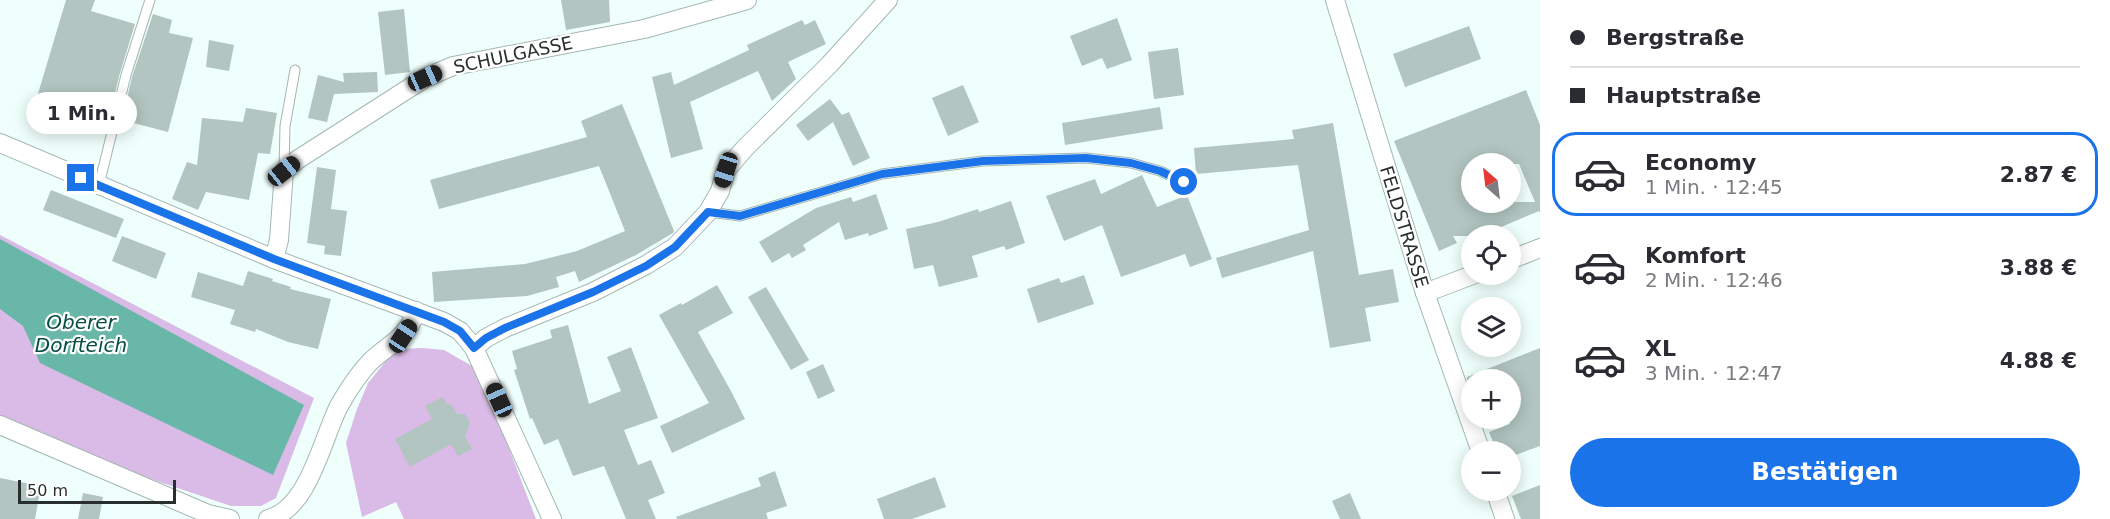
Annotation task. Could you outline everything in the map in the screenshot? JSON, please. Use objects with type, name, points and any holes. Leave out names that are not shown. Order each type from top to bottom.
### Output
[{"type":"street","name":"SCHULGASSE","points":[[284,171],[297,160],[425,78],[453,66],[644,29],[747,0]]},
{"type":"street","points":[[474,348],[486,338],[505,328],[593,292],[646,266],[675,247],[708,212],[720,191],[726,170],[829,65],[888,0]]},
{"type":"street","name":"FELDSTRASSE","points":[[1335,0],[1425,293],[1477,441]]},
{"type":"street","points":[[0,143],[274,259],[416,311],[460,331],[474,348],[552,519]]},
{"type":"street","points":[[274,259],[279,240],[284,171]]},
{"type":"street","points":[[1521,256],[1540,248]]},
{"type":"street","points":[[1425,293],[1461,279]]},
{"type":"street","points":[[268,519],[286,509],[305,489],[338,408],[352,384],[371,362],[403,336],[413,322],[416,311]]},
{"type":"street","points":[[0,425],[207,516],[231,519]]},
{"type":"street","points":[[1499,501],[1505,519]]},
{"type":"lane","points":[[99,185],[126,75],[150,0]]},
{"type":"lane","points":[[284,171],[285,126],[294,70]]},
{"type":"lane","points":[[708,212],[740,216],[882,174],[983,161],[1086,158],[1131,163],[1160,171],[1184,182]]},
{"type":"shaded area","points":[[0,235],[314,398],[276,498],[261,506],[231,506],[136,474],[0,417]]},
{"type":"shaded area","points":[[401,349],[444,350],[472,366],[495,412],[536,519],[404,519],[396,502],[362,517],[346,443],[357,409],[368,383],[386,361]]},
{"type":"water","name":"Oberer Dorfteich","points":[[0,239],[304,405],[273,475],[40,363],[23,326],[0,309]]},
{"type":"building","points":[[66,0],[95,0],[91,11],[135,24],[109,116],[37,97]]},
{"type":"building","points":[[561,0],[609,0],[610,22],[566,30]]},
{"type":"building","points":[[404,9],[410,72],[385,75],[378,12]]},
{"type":"building","points":[[153,14],[172,20],[169,33],[193,38],[168,132],[122,120],[132,77]]},
{"type":"building","points":[[1117,18],[1132,60],[1107,69],[1102,58],[1082,66],[1070,36]]},
{"type":"building","points":[[802,20],[805,25],[815,20],[826,44],[788,62],[796,79],[772,101],[758,71],[690,102],[703,149],[671,158],[652,77],[671,72],[674,85],[749,50],[747,45]]},
{"type":"building","points":[[1469,26],[1481,59],[1405,87],[1393,54]]},
{"type":"building","points":[[209,40],[234,45],[229,71],[206,67]]},
{"type":"building","points":[[1178,48],[1184,95],[1154,99],[1148,52]]},
{"type":"building","points":[[377,72],[378,92],[334,94],[327,122],[308,118],[318,75],[344,82],[343,73]]},
{"type":"building","points":[[963,85],[979,122],[948,136],[932,98]]},
{"type":"building","points":[[1526,90],[1540,125],[1540,213],[1539,211],[1506,225],[1461,225],[1461,236],[1453,236],[1457,243],[1439,251],[1394,141]]},
{"type":"building","points":[[830,99],[842,115],[849,112],[870,158],[853,166],[833,122],[808,141],[796,125]]},
{"type":"building","points":[[622,104],[673,233],[636,255],[579,282],[575,271],[556,277],[559,287],[527,296],[434,302],[432,272],[525,264],[577,251],[625,231],[599,166],[439,209],[430,180],[587,137],[581,121]]},
{"type":"building","points":[[1160,107],[1163,129],[1065,145],[1062,123]]},
{"type":"building","points":[[246,108],[277,113],[270,154],[258,153],[249,200],[206,192],[198,210],[172,199],[187,162],[197,165],[202,118],[243,122]]},
{"type":"building","points":[[1333,123],[1359,275],[1393,269],[1399,302],[1365,308],[1371,341],[1330,348],[1313,251],[1222,278],[1216,258],[1309,230],[1298,165],[1196,174],[1194,148],[1294,139],[1292,130]]},
{"type":"building","points":[[317,167],[336,170],[331,209],[347,211],[341,256],[324,254],[325,246],[307,243]]},
{"type":"building","points":[[1142,175],[1157,207],[1187,195],[1212,259],[1190,267],[1185,254],[1121,277],[1102,225],[1064,241],[1046,196],[1095,179],[1101,194]]},
{"type":"building","points":[[51,190],[124,219],[116,238],[43,210]]},
{"type":"building","points":[[876,194],[888,229],[869,236],[868,233],[845,240],[839,222],[803,245],[806,250],[792,258],[789,253],[772,263],[759,242],[816,208],[851,197],[853,202]]},
{"type":"building","points":[[1011,201],[1025,243],[1006,250],[1004,246],[972,256],[978,277],[939,287],[933,265],[914,269],[906,229],[938,222],[978,209],[979,212]]},
{"type":"building","points":[[122,236],[166,253],[156,279],[112,261]]},
{"type":"building","points":[[248,271],[273,279],[272,281],[291,287],[290,289],[331,299],[318,349],[288,342],[256,329],[255,332],[230,324],[235,310],[191,297],[198,272],[243,286]]},
{"type":"building","points":[[1084,275],[1094,304],[1038,323],[1027,289],[1059,278],[1061,283]]},
{"type":"building","points":[[717,285],[733,313],[698,332],[745,419],[672,453],[660,426],[709,403],[659,315]]},
{"type":"building","points":[[766,287],[809,360],[791,370],[748,297]]},
{"type":"building","points":[[568,325],[589,404],[621,391],[607,357],[631,347],[658,418],[624,430],[638,465],[651,460],[665,493],[648,500],[656,519],[626,519],[604,466],[573,476],[558,439],[544,445],[532,418],[530,419],[514,370],[517,369],[512,351],[552,338],[550,330]]},
{"type":"building","points":[[1540,348],[1540,446],[1521,453],[1521,441],[1493,441],[1489,432],[1497,429],[1521,429],[1521,369],[1487,369]]},
{"type":"building","points":[[823,364],[835,391],[818,399],[806,372]]},
{"type":"building","points":[[443,397],[447,404],[452,405],[457,414],[465,414],[470,423],[465,436],[472,449],[458,456],[451,444],[410,467],[395,439],[432,419],[425,406]]},
{"type":"building","points":[[775,471],[787,506],[766,513],[768,519],[677,519],[676,517],[761,486],[758,478]]},
{"type":"building","points":[[935,477],[946,507],[912,519],[884,519],[877,499]]},
{"type":"building","points":[[0,478],[41,486],[35,519],[0,519]]},
{"type":"building","points":[[1540,485],[1540,519],[1521,519],[1514,501],[1521,501],[1521,492]]},
{"type":"building","points":[[83,493],[103,497],[99,519],[78,519]]},
{"type":"building","points":[[1350,493],[1361,519],[1340,519],[1332,501]]},
{"type":"route","points":[[81,178],[274,259],[444,322],[460,331],[474,348],[486,338],[505,328],[593,292],[646,266],[675,247],[708,212],[740,216],[882,174],[983,161],[1086,158],[1131,163],[1160,171],[1184,182]]}]
